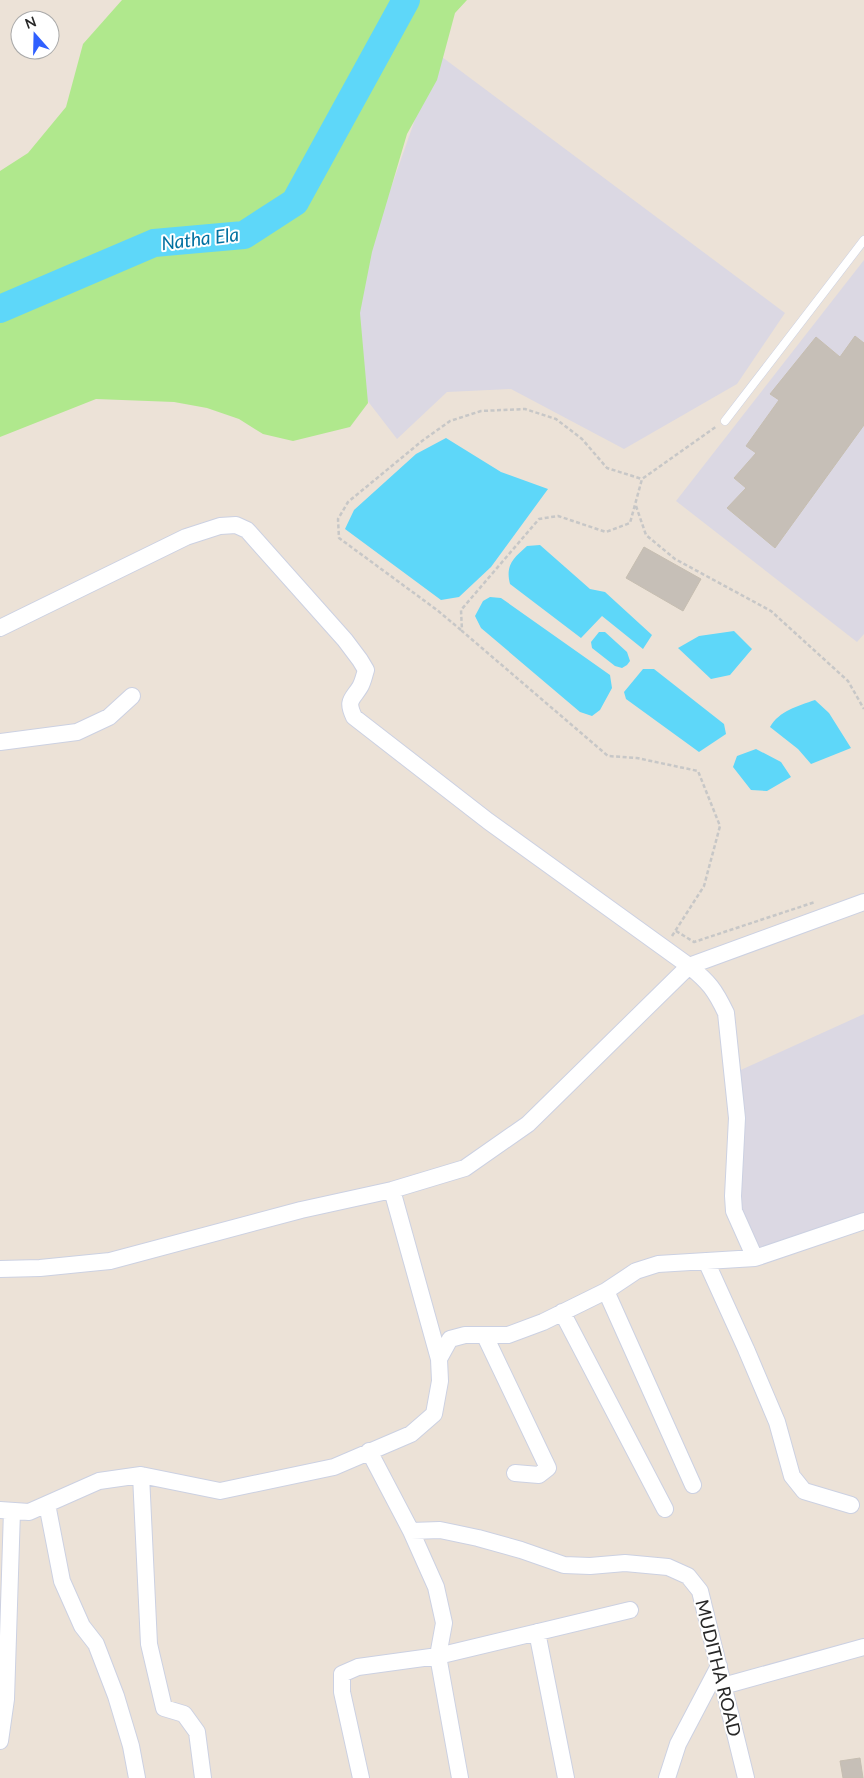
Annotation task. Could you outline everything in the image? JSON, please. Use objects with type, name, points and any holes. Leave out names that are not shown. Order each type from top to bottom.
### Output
[{"type":"street","points":[[0,628],[186,537],[220,526],[236,525],[247,530],[345,640],[366,670],[361,685],[351,699],[350,708],[354,717],[488,822],[689,966],[708,982],[726,1013],[737,1118],[734,1211],[755,1258]]},
{"type":"street","points":[[0,742],[77,732],[109,717],[132,696]]},
{"type":"street","points":[[0,1269],[40,1268],[110,1261],[301,1210],[392,1190],[465,1168],[528,1124],[689,966],[864,902]]},
{"type":"street","points":[[0,1741],[6,1699],[6,1511],[29,1512],[99,1481],[141,1475],[220,1491],[334,1467],[411,1434],[434,1414],[440,1381],[439,1359],[392,1190]]},
{"type":"street","points":[[439,1359],[450,1339],[465,1335],[508,1335],[543,1322],[606,1291],[636,1271],[658,1264],[755,1258],[864,1221]]},
{"type":"street","points":[[706,1261],[777,1422],[792,1476],[804,1490],[851,1505]]},
{"type":"street","points":[[606,1291],[693,1485]]},
{"type":"street","points":[[562,1312],[665,1509]]},
{"type":"street","points":[[485,1336],[548,1468],[538,1475],[515,1473]]},
{"type":"street","points":[[369,1451],[412,1531],[436,1587],[444,1623],[438,1656],[460,1778]]},
{"type":"street","points":[[141,1475],[149,1644],[164,1708],[184,1714],[197,1732],[203,1778]]},
{"type":"street","points":[[47,1504],[62,1581],[82,1626],[96,1644],[121,1713],[131,1746],[137,1778]]},
{"type":"street","name":"MUDITHA ROAD","points":[[412,1531],[440,1530],[478,1538],[564,1565],[625,1564],[668,1567],[688,1576],[700,1591],[746,1778]]},
{"type":"street","points":[[361,1778],[342,1692],[342,1674],[358,1667],[438,1656],[630,1610]]},
{"type":"street","points":[[537,1632],[566,1778]]},
{"type":"street","points":[[723,1686],[864,1647]]},
{"type":"street","points":[[667,1778],[678,1744],[719,1666]]},
{"type":"lane","points":[[725,421],[864,240]]},
{"type":"path","points":[[642,480],[608,468],[582,439],[556,420],[525,409],[480,411],[450,421],[422,441],[348,502],[338,519],[339,538],[438,610],[608,756],[637,758],[698,771],[720,826],[704,886],[664,948]]},
{"type":"path","points":[[462,631],[461,610],[538,519],[558,516],[606,532],[630,523],[642,480],[725,421]]},
{"type":"path","points":[[636,504],[646,535],[675,559],[772,611],[848,681],[864,709]]},
{"type":"path","points":[[676,931],[694,942],[817,901]]},
{"type":"shaded area","points":[[438,54],[785,313],[737,384],[624,449],[511,389],[447,392],[397,439],[330,352],[380,219]]},
{"type":"shaded area","points":[[864,260],[864,634],[857,642],[676,501]]},
{"type":"shaded area","points":[[864,1014],[864,1223],[760,1254],[737,1197],[745,1135],[734,1073]]},
{"type":"green space","points":[[122,0],[467,0],[455,13],[437,80],[407,134],[372,252],[360,313],[368,403],[350,427],[293,441],[263,434],[239,419],[207,408],[174,402],[96,399],[0,437],[0,171],[28,153],[66,107],[83,44]]},
{"type":"water","points":[[446,438],[501,472],[548,489],[491,567],[459,597],[441,600],[345,529],[354,510],[416,454]]},
{"type":"water","points":[[540,545],[590,589],[605,592],[652,635],[643,649],[602,616],[581,638],[510,584],[509,571],[515,558],[527,546]]},
{"type":"water","points":[[490,597],[501,598],[610,675],[612,688],[600,710],[592,716],[580,712],[481,628],[475,616],[483,601]]},
{"type":"water","points":[[734,631],[752,649],[730,675],[711,679],[678,648],[699,636]]},
{"type":"water","points":[[599,632],[605,632],[627,652],[630,661],[627,665],[622,668],[615,666],[592,648],[591,642]]},
{"type":"water","points":[[643,669],[654,669],[724,724],[726,734],[699,752],[626,699],[624,692]]},
{"type":"water","points":[[815,700],[829,713],[851,748],[811,764],[798,749],[770,727],[784,713]]},
{"type":"water","points":[[756,749],[781,762],[791,777],[767,791],[751,790],[733,767],[737,756]]},
{"type":"building","points":[[855,336],[864,343],[864,425],[775,548],[727,508],[746,488],[734,478],[756,453],[746,446],[779,400],[770,394],[816,337],[840,357]]},
{"type":"building","points":[[644,547],[701,579],[683,611],[626,578]]},
{"type":"building","points":[[860,1758],[863,1778],[843,1778],[840,1761]]},
{"type":"waterway","name":"Natha Ela","points":[[0,309],[154,243],[244,235],[295,202],[406,0]]}]
